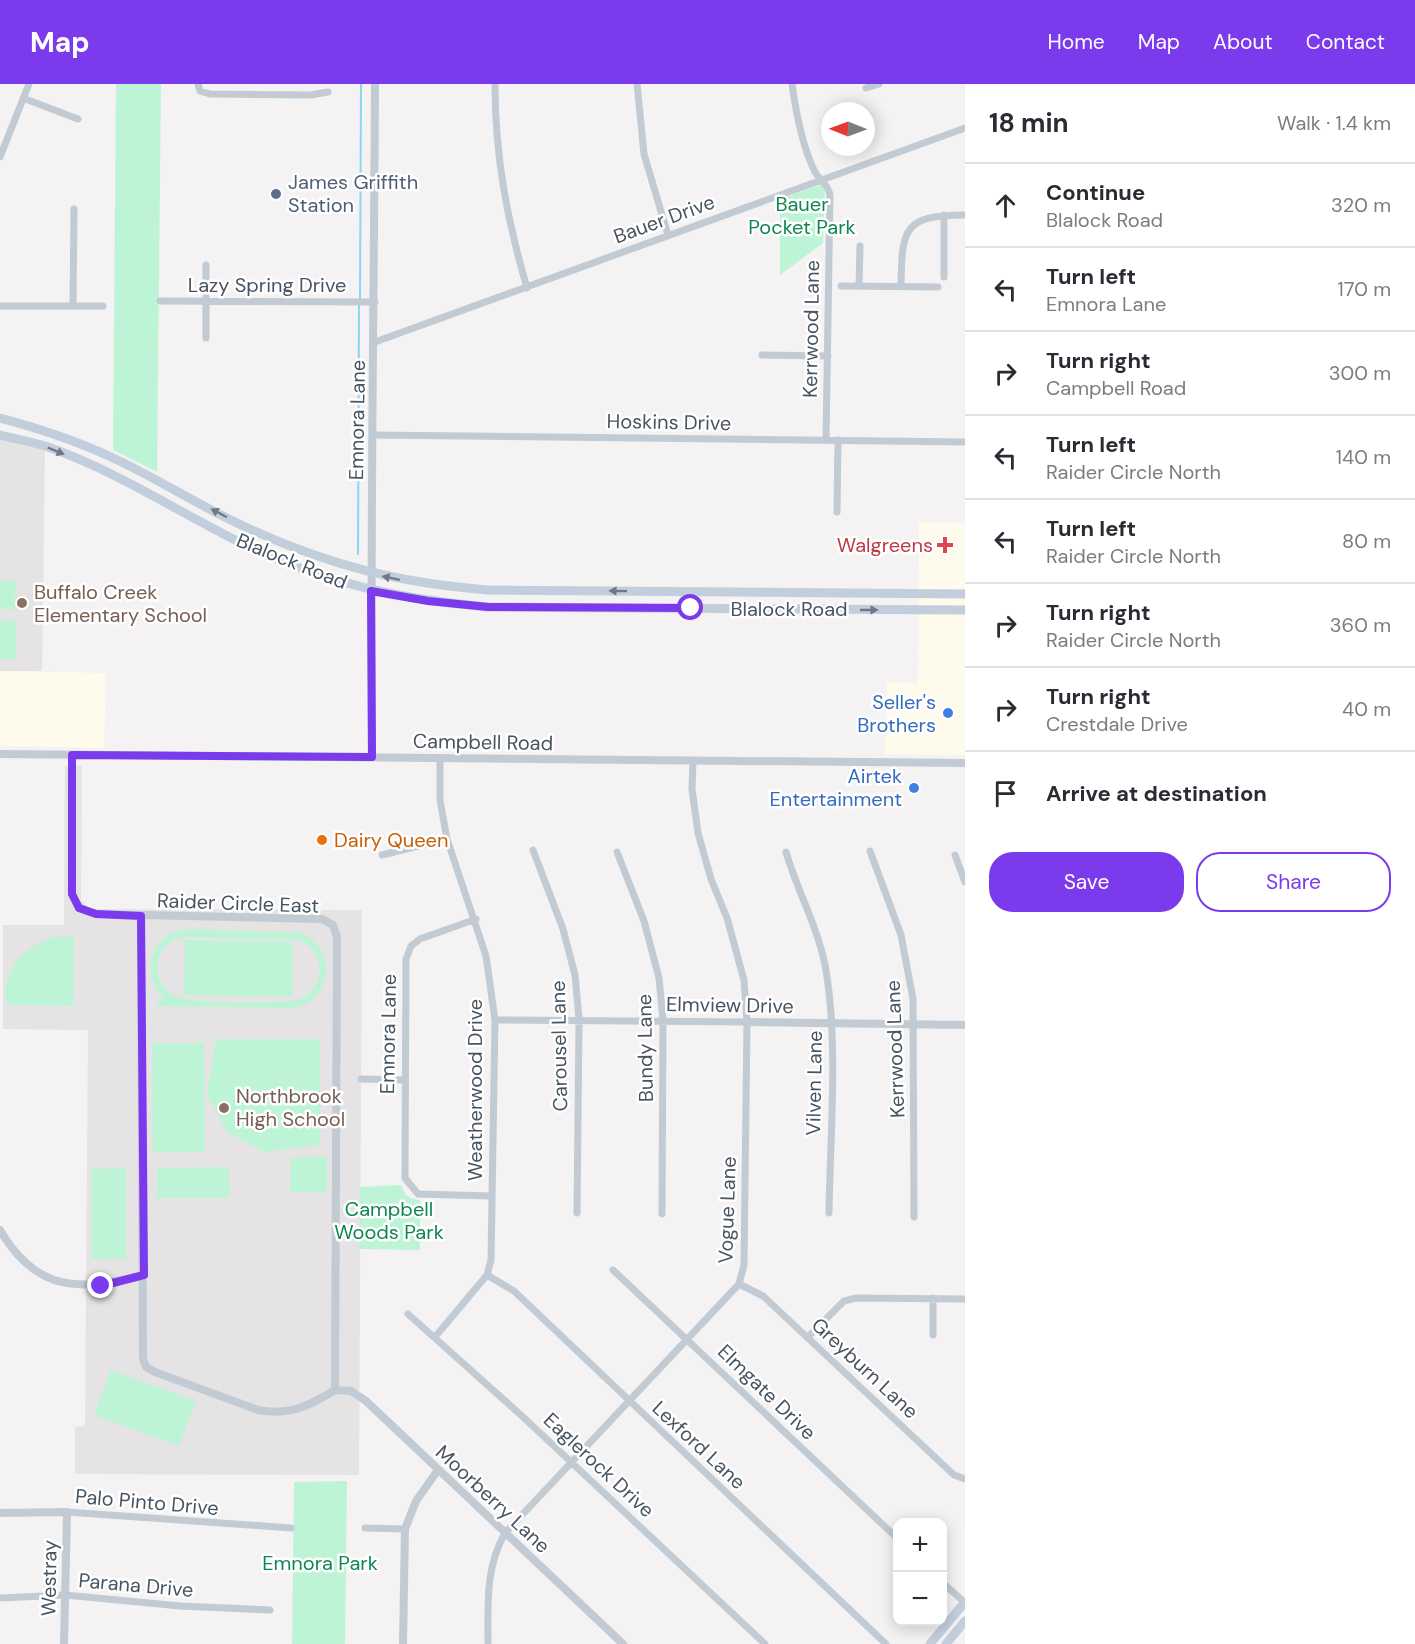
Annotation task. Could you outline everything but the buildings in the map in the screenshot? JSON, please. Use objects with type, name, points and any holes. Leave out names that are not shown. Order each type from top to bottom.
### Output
[{"type":"main road","name":"Blalock Road","points":[[0,417],[52,432],[91,448],[250,530],[309,554],[371,573],[426,585],[540,591],[965,594]]},
{"type":"main road","name":"Blalock Road","points":[[0,435],[48,447],[114,476],[244,544],[305,570],[371,591],[428,601],[488,607],[965,610]]},
{"type":"main road","points":[[538,608],[540,591]]},
{"type":"main road","points":[[650,608],[651,592]]},
{"type":"main road","points":[[770,609],[771,593]]},
{"type":"main road","points":[[925,610],[928,594]]},
{"type":"main road","points":[[930,1644],[965,1603]]},
{"type":"main road","points":[[946,1644],[965,1621]]},
{"type":"street","points":[[0,157],[29,84]]},
{"type":"street","name":"Emnora Lane","points":[[372,757],[371,573],[375,342],[372,302],[375,84]]},
{"type":"street","points":[[495,84],[498,162],[505,205],[526,288]]},
{"type":"street","points":[[637,84],[644,154],[668,235]]},
{"type":"street","name":"Kerrwood Lane","points":[[792,84],[808,154],[821,180],[828,185],[830,195],[826,440]]},
{"type":"street","points":[[866,88],[879,84]]},
{"type":"street","points":[[199,87],[210,94],[312,96],[328,92]]},
{"type":"street","points":[[23,98],[78,119]]},
{"type":"street","name":"Bauer Drive","points":[[375,342],[965,128]]},
{"type":"street","points":[[73,306],[74,209]]},
{"type":"street","points":[[901,286],[902,242],[908,231],[932,215],[965,215]]},
{"type":"street","points":[[944,215],[944,277]]},
{"type":"street","points":[[860,246],[860,286]]},
{"type":"street","points":[[206,265],[206,338]]},
{"type":"street","points":[[841,286],[938,287]]},
{"type":"street","name":"Lazy Spring Drive","points":[[160,301],[372,302]]},
{"type":"street","points":[[0,306],[103,306]]},
{"type":"street","points":[[762,355],[828,356]]},
{"type":"street","name":"Hoskins Drive","points":[[373,435],[965,442]]},
{"type":"street","points":[[837,512],[838,440]]},
{"type":"street","name":"Campbell Road","points":[[0,754],[965,764]]},
{"type":"street","name":"Raider Circle East","points":[[72,755],[72,894],[79,908],[87,911],[141,916],[322,919],[333,925],[337,937],[338,1080],[335,1390]]},
{"type":"street","name":"Weatherwood Drive","points":[[440,758],[440,800],[447,838],[476,919],[486,957],[495,1020],[491,1260],[487,1275]]},
{"type":"street","name":"Vogue Lane","points":[[488,1644],[488,1578],[496,1552],[506,1533],[739,1284],[745,1250],[747,1022],[744,980],[735,944],[698,833],[692,789],[693,761]]},
{"type":"street","points":[[382,855],[447,838]]},
{"type":"street","name":"Carousel Lane","points":[[533,850],[563,929],[575,975],[579,1019],[577,1213]]},
{"type":"street","name":"Kerrwood Lane","points":[[870,851],[907,956],[915,1025],[914,1217]]},
{"type":"street","name":"Bundy Lane","points":[[617,852],[647,932],[659,978],[663,1020],[662,1214]]},
{"type":"street","name":"Vilven Lane","points":[[786,852],[819,940],[828,987],[831,1024],[829,1213]]},
{"type":"street","points":[[956,855],[965,882]]},
{"type":"street","points":[[141,916],[143,1359],[146,1367],[225,1398],[275,1413],[297,1411],[335,1390]]},
{"type":"street","name":"Emnora Lane","points":[[476,919],[420,939],[411,946],[406,959],[405,1178],[418,1194],[492,1196]]},
{"type":"street","name":"Elmview Drive","points":[[495,1020],[579,1019],[965,1025]]},
{"type":"street","points":[[362,1079],[404,1080]]},
{"type":"street","points":[[0,1230],[22,1261],[52,1280],[77,1285],[101,1286],[144,1275]]},
{"type":"street","name":"Elmgate Drive","points":[[613,1270],[893,1535]]},
{"type":"street","points":[[435,1337],[487,1275]]},
{"type":"street","name":"Lexford Lane","points":[[487,1275],[514,1291],[886,1644]]},
{"type":"street","name":"Greyburn Lane","points":[[739,1284],[763,1296],[954,1475],[965,1479]]},
{"type":"street","points":[[808,1337],[844,1301],[856,1298],[965,1299]]},
{"type":"street","points":[[933,1298],[933,1335]]},
{"type":"street","name":"Eaglerock Drive","points":[[408,1314],[572,1463],[765,1644]]},
{"type":"street","name":"Moorberry Lane","points":[[335,1390],[356,1393],[506,1533],[617,1642]]},
{"type":"street","points":[[403,1644],[405,1529],[416,1501],[438,1470]]},
{"type":"street","name":"Palo Pinto Drive","points":[[0,1513],[67,1512],[291,1528]]},
{"type":"street","name":"Westray","points":[[64,1644],[67,1512]]},
{"type":"street","points":[[365,1528],[405,1529]]},
{"type":"street","points":[[947,1587],[965,1603]]},
{"type":"street","name":"Parana Drive","points":[[0,1598],[65,1595],[180,1606],[270,1610]]},
{"type":"shaded area","name":"Buffalo Creek Elementary School","points":[[0,439],[45,451],[42,671],[0,671]]},
{"type":"shaded area","points":[[919,522],[965,523],[965,755],[885,754],[887,682],[918,683]]},
{"type":"shaded area","points":[[0,671],[106,673],[104,748],[0,746]]},
{"type":"shaded area","name":"Northbrook High School","points":[[65,766],[82,766],[81,900],[90,909],[362,910],[359,1475],[75,1474],[75,1427],[85,1426],[88,1030],[3,1029],[3,925],[64,925]]},
{"type":"green space","points":[[116,84],[161,84],[157,472],[113,450]]},
{"type":"green space","name":"Bauer Pocket Park","points":[[820,185],[825,187],[823,243],[780,275],[780,199]]},
{"type":"green space","points":[[3,580],[16,582],[16,589],[12,595],[18,597],[14,611],[8,608],[0,609],[0,585]]},
{"type":"green space","points":[[0,621],[16,621],[16,659],[0,659]]},
{"type":"green space","points":[[189,929],[301,933],[313,940],[321,950],[326,973],[323,985],[317,995],[307,1003],[294,1008],[157,1006],[158,999],[165,999],[157,989],[152,977],[153,955],[158,945],[166,937]],"holes":[[[184,937],[299,940],[309,946],[315,954],[319,963],[319,973],[312,990],[304,997],[293,1001],[234,1002],[187,999],[168,991],[157,971],[162,951],[168,944]]]},
{"type":"green space","points":[[54,937],[74,937],[73,1006],[9,1005],[5,991],[14,965],[30,948]]},
{"type":"green space","points":[[185,940],[293,942],[292,997],[184,995]]},
{"type":"green space","points":[[216,1039],[320,1039],[320,1145],[264,1152],[227,1132],[207,1095]]},
{"type":"green space","points":[[152,1043],[204,1043],[205,1152],[153,1152]]},
{"type":"green space","points":[[291,1157],[327,1157],[327,1192],[290,1192]]},
{"type":"green space","points":[[229,1167],[229,1198],[157,1198],[157,1168]]},
{"type":"green space","points":[[126,1168],[126,1259],[92,1259],[91,1169]]},
{"type":"green space","name":"Campbell Woods Park","points":[[401,1185],[408,1196],[420,1200],[420,1250],[360,1249],[360,1187]]},
{"type":"green space","points":[[111,1370],[196,1401],[179,1446],[94,1415]]},
{"type":"green space","name":"Emnora Park","points":[[347,1481],[345,1644],[292,1644],[294,1482]]},
{"type":"waterway","points":[[360,299],[361,84]]},
{"type":"waterway","points":[[358,554],[359,305]]},
{"type":"place","name":"James Griffith Station","points":[[276,194]]},
{"type":"place","name":"Walgreens","points":[[945,545]]},
{"type":"place","name":"Buffalo Creek Elementary School","points":[[22,603]]},
{"type":"place","name":"Seller's Brothers","points":[[948,713]]},
{"type":"place","name":"Airtek Entertainment","points":[[914,788]]},
{"type":"place","name":"Dairy Queen","points":[[322,840]]},
{"type":"place","name":"Northbrook High School","points":[[224,1108]]},
{"type":"route","points":[[101,1286],[144,1275],[141,1172],[141,916],[96,914],[79,908],[72,894],[72,755],[372,757],[371,591],[428,601],[488,607],[691,608]]}]
